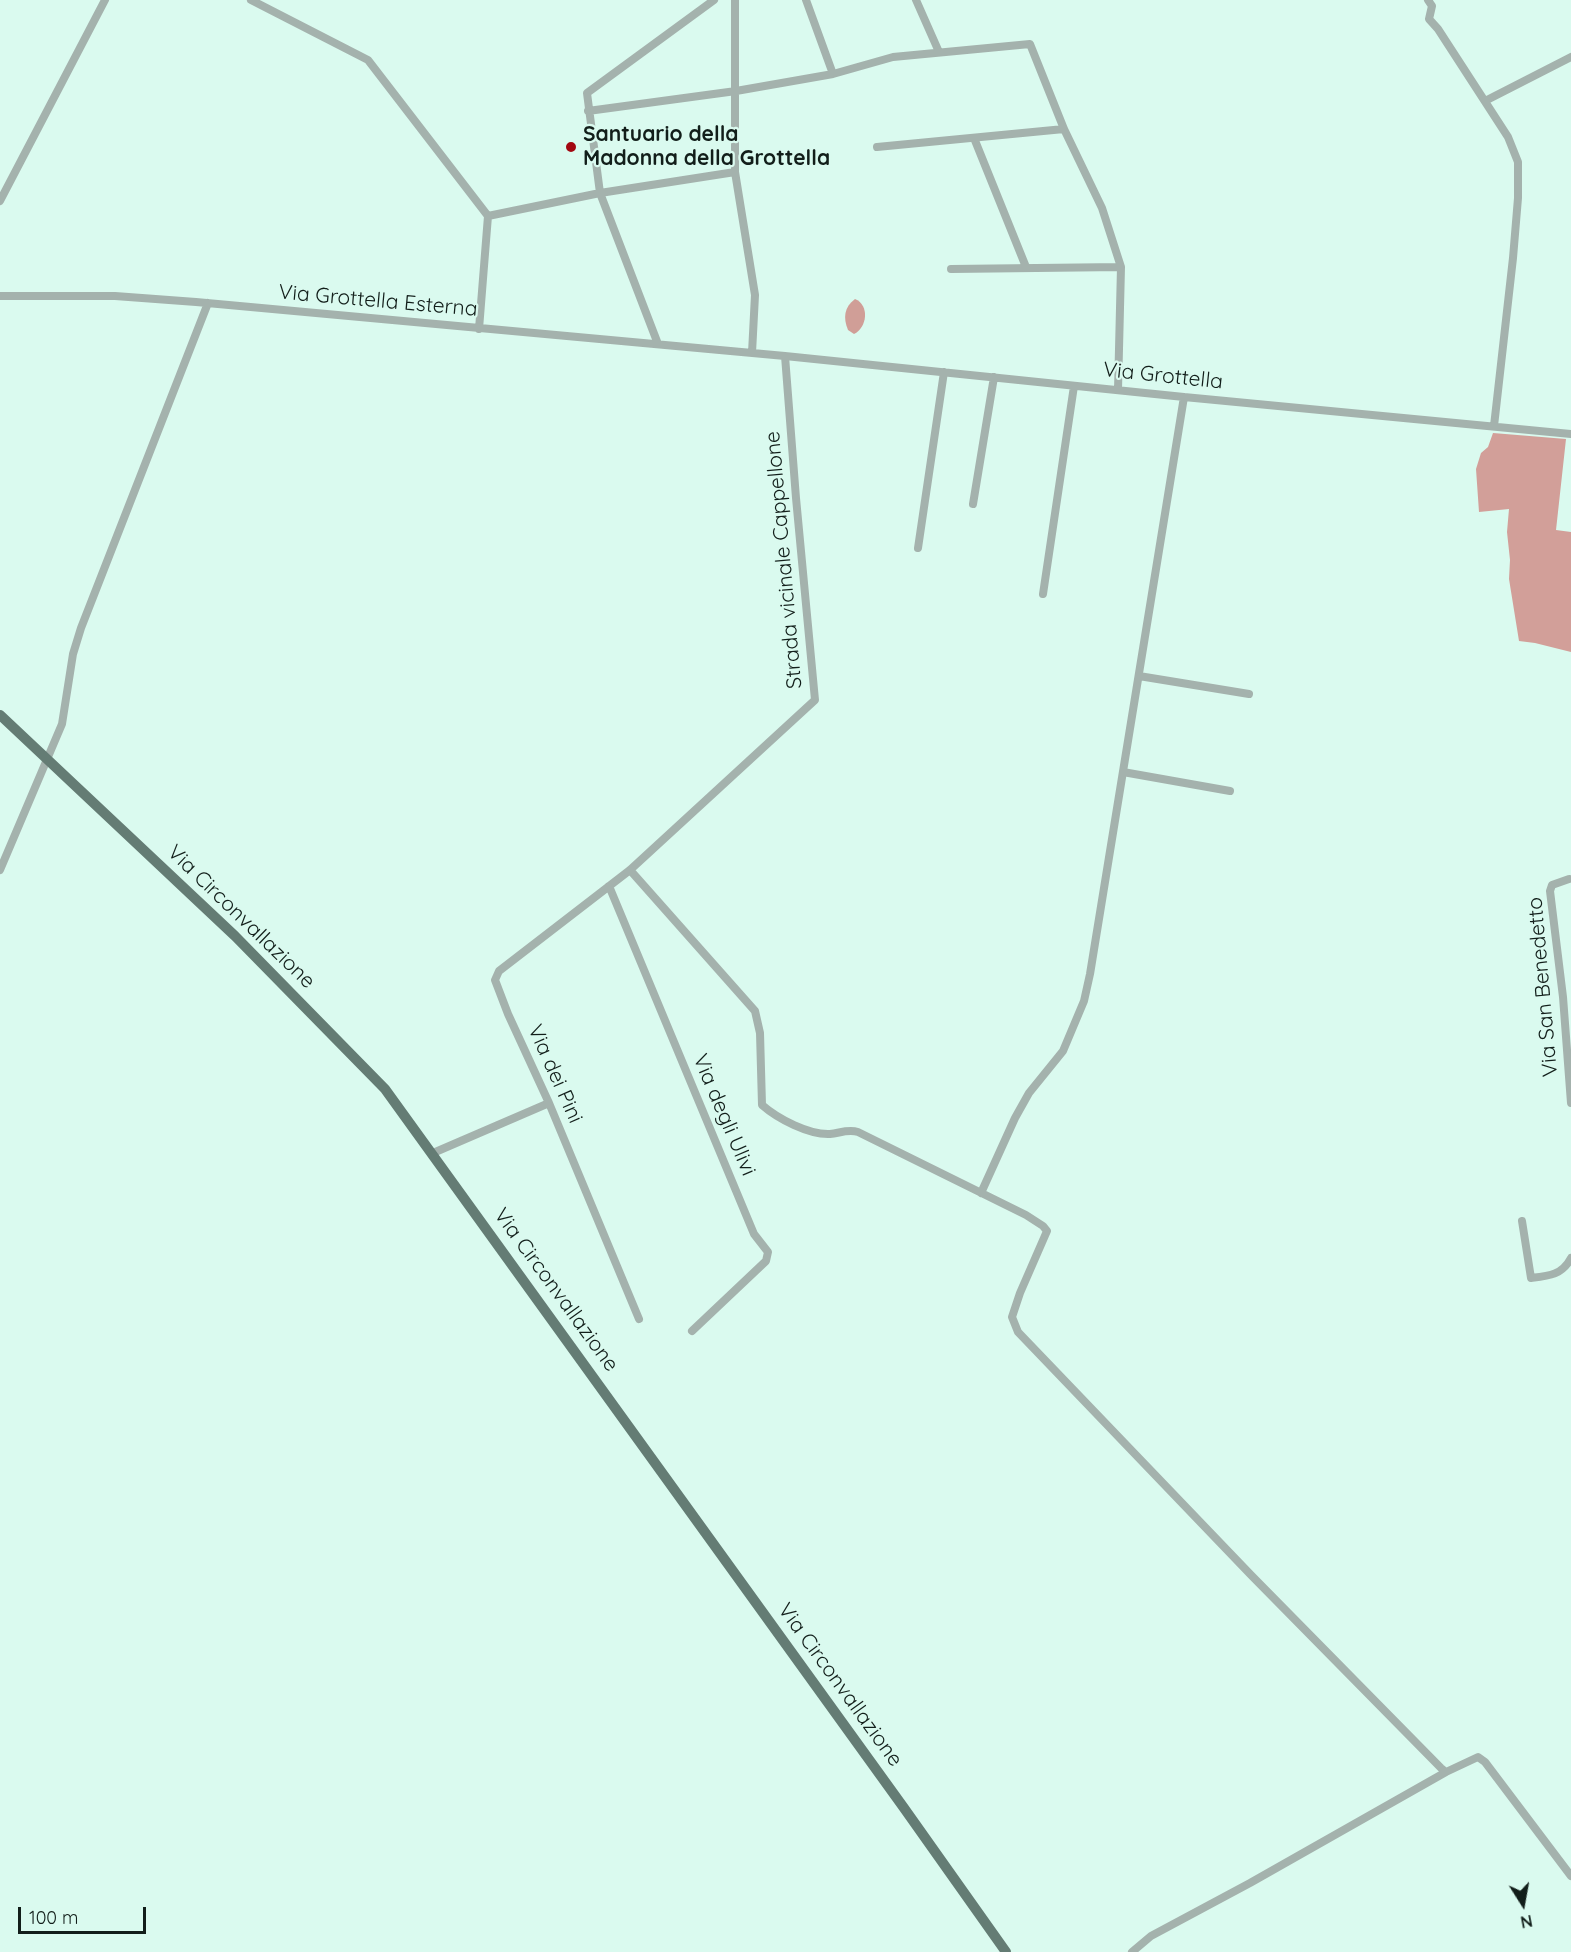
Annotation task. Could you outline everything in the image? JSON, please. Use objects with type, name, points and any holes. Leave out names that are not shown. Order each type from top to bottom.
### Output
[{"type":"main road","name":"Via Circonvallazione","points":[[0,715],[235,936],[315,1015],[385,1089],[1004,1951]]},
{"type":"street","points":[[0,201],[105,0]]},
{"type":"street","points":[[251,0],[368,60],[488,216],[479,329]]},
{"type":"street","points":[[658,344],[600,193],[587,93],[714,0]]},
{"type":"street","points":[[735,0],[735,172],[755,295],[752,353]]},
{"type":"street","points":[[806,0],[833,75]]},
{"type":"street","points":[[916,0],[939,52]]},
{"type":"street","points":[[1428,0],[1432,6],[1429,19],[1438,29],[1508,137],[1518,162],[1518,198],[1513,258],[1494,426]]},
{"type":"street","points":[[588,111],[833,75],[893,57],[1030,44],[1064,129],[1102,208],[1121,267],[1118,390]]},
{"type":"street","points":[[1485,101],[1571,57]]},
{"type":"street","points":[[877,147],[1064,129]]},
{"type":"street","points":[[974,138],[1026,267]]},
{"type":"street","points":[[488,216],[600,193],[735,172]]},
{"type":"street","points":[[951,269],[1121,267]]},
{"type":"street","name":"Via Grottella Esterna","points":[[0,296],[115,296],[208,303],[752,353]]},
{"type":"street","points":[[0,870],[62,724],[73,654],[81,628],[208,303]]},
{"type":"street","name":"Via Grottella","points":[[752,353],[1571,434]]},
{"type":"street","name":"Strada vicinale Cappellone","points":[[609,886],[630,870],[815,700],[785,356]]},
{"type":"street","points":[[918,548],[944,372]]},
{"type":"street","points":[[973,504],[994,377]]},
{"type":"street","points":[[1043,594],[1074,386]]},
{"type":"street","points":[[981,1193],[1015,1118],[1029,1093],[1063,1051],[1084,1001],[1184,397]]},
{"type":"street","points":[[1139,676],[1249,694]]},
{"type":"street","points":[[1123,772],[1230,791]]},
{"type":"street","points":[[630,870],[755,1011],[760,1033],[761,1099],[762,1105],[769,1112],[818,1134],[834,1134],[851,1130],[858,1132],[1026,1215],[1043,1226],[1047,1231],[1012,1317],[1018,1332],[1267,1591],[1446,1772]]},
{"type":"street","name":"Via San Benedetto","points":[[1569,879],[1552,885],[1550,891],[1567,997],[1571,1103]]},
{"type":"street","name":"Via dei Pini","points":[[609,886],[499,971],[495,980],[639,1319]]},
{"type":"street","name":"Via degli Ulivi","points":[[609,886],[754,1234],[768,1255],[766,1261],[692,1331]]},
{"type":"street","points":[[433,1153],[549,1103]]},
{"type":"street","points":[[1522,1221],[1531,1278],[1548,1276],[1566,1268],[1571,1258]]},
{"type":"street","points":[[1132,1952],[1151,1936],[1250,1884],[1446,1772],[1478,1757],[1485,1762],[1571,1876]]},
{"type":"shaded area","points":[[855,299],[863,306],[865,317],[862,327],[854,334],[848,330],[845,317],[847,309]]},
{"type":"shaded area","points":[[1493,433],[1566,439],[1556,530],[1571,532],[1571,652],[1519,641],[1509,579],[1510,560],[1507,532],[1509,509],[1479,512],[1476,469],[1481,453],[1488,447]]},
{"type":"place","name":"Santuario della Madonna della Grottella","points":[[571,147]]}]
